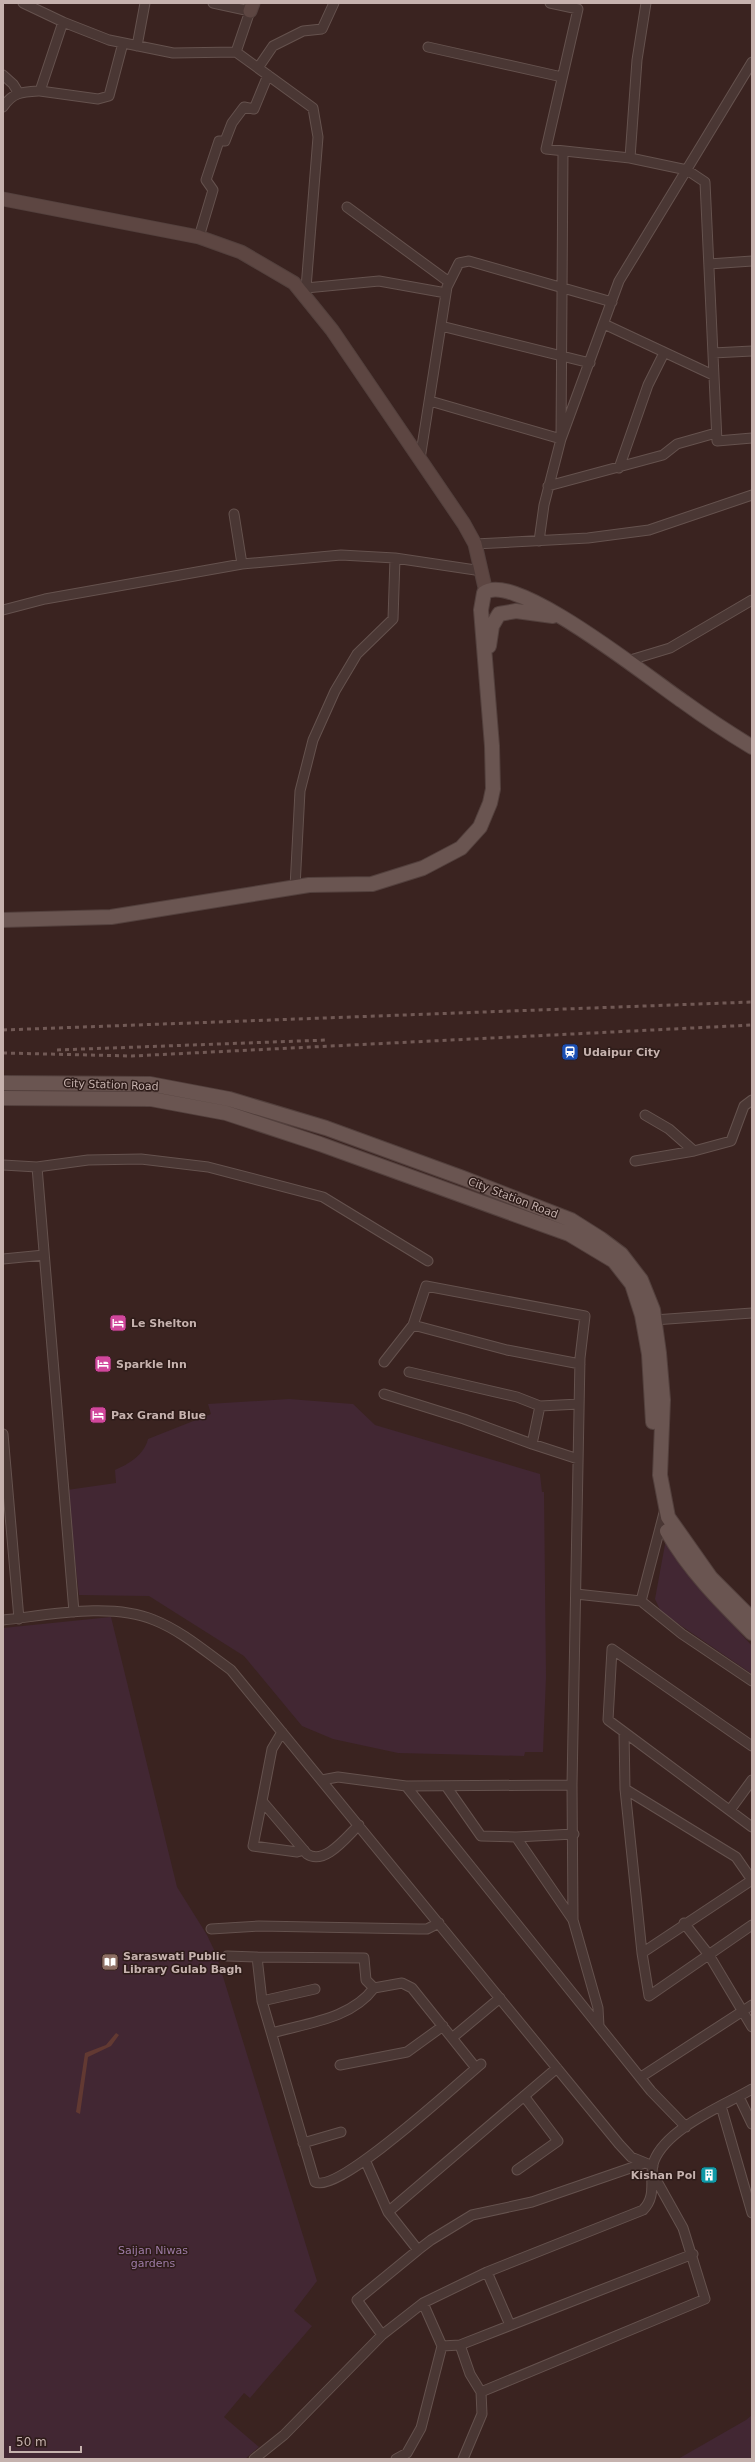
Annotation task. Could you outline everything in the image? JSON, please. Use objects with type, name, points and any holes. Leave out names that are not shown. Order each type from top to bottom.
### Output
[{"type":"main road","points":[[3,920],[111,918],[295,887],[372,884],[390,880],[445,858],[472,838],[485,816],[493,789],[481,610],[482,597],[486,592],[498,589],[518,594],[562,618],[752,747]]},
{"type":"main road","points":[[485,668],[491,631],[503,605],[500,597],[493,592],[486,592]]},
{"type":"main road","points":[[499,614],[526,612],[562,618]]},
{"type":"main road","name":"City Station Road","points":[[3,1083],[150,1084],[229,1099],[333,1130],[571,1220],[621,1254],[641,1280],[654,1320],[663,1400],[660,1475],[668,1517],[711,1578],[752,1619]]},
{"type":"main road","name":"City Station Road","points":[[3,1098],[151,1098],[226,1113],[320,1144],[569,1234],[614,1261],[632,1284],[642,1315],[650,1354],[653,1479],[662,1520],[677,1549],[704,1584],[752,1633]]},
{"type":"street","points":[[24,3],[63,22],[109,40],[173,53],[236,52],[313,108],[318,137],[304,290]]},
{"type":"street","points":[[137,46],[145,3]]},
{"type":"street","points":[[213,3],[252,7],[236,52]]},
{"type":"street","points":[[258,68],[273,46],[303,31],[322,29],[334,3]]},
{"type":"street","points":[[550,3],[578,9],[546,148],[630,158],[687,170],[705,182],[717,440],[752,438]]},
{"type":"street","points":[[630,158],[637,60],[646,3]]},
{"type":"street","points":[[40,91],[63,22]]},
{"type":"street","points":[[3,107],[9,98],[18,92],[40,91],[98,99],[109,96],[123,43]]},
{"type":"street","points":[[428,46],[562,77]]},
{"type":"street","points":[[539,541],[548,486],[561,439],[619,281],[687,170],[749,77],[752,62]]},
{"type":"street","points":[[3,75],[14,84],[18,92]]},
{"type":"street","points":[[199,237],[213,190],[206,180],[219,141],[225,141],[232,123],[244,107],[254,109],[268,75]]},
{"type":"street","points":[[561,439],[562,150]]},
{"type":"street","points":[[3,199],[199,237],[241,252],[304,290],[336,335],[475,544],[486,592]]},
{"type":"street","points":[[347,207],[449,282]]},
{"type":"street","points":[[420,460],[446,293],[456,265],[465,260],[612,302]]},
{"type":"street","points":[[709,264],[752,260]]},
{"type":"street","points":[[304,290],[379,281],[446,293]]},
{"type":"street","points":[[604,324],[713,375]]},
{"type":"street","points":[[441,326],[590,363]]},
{"type":"street","points":[[713,353],[752,351]]},
{"type":"street","points":[[619,468],[648,385],[664,353]]},
{"type":"street","points":[[430,401],[561,439]]},
{"type":"street","points":[[548,486],[663,455],[677,444],[716,433]]},
{"type":"street","points":[[475,544],[588,538],[649,530],[752,495]]},
{"type":"street","points":[[234,514],[242,564]]},
{"type":"street","points":[[3,610],[45,599],[242,564],[341,555],[395,558],[482,571]]},
{"type":"street","points":[[295,887],[300,791],[313,740],[335,691],[357,654],[393,619],[395,558]]},
{"type":"street","points":[[627,661],[670,648],[752,600]]},
{"type":"street","points":[[635,1161],[694,1151],[731,1141],[744,1106],[752,1100]]},
{"type":"street","points":[[645,1115],[670,1129],[694,1151]]},
{"type":"street","points":[[3,1165],[37,1167],[88,1160],[141,1159],[208,1167],[324,1197],[428,1261]]},
{"type":"street","points":[[37,1167],[74,1612]]},
{"type":"street","points":[[3,1259],[44,1256]]},
{"type":"street","points":[[384,1362],[413,1325],[426,1286],[585,1316],[580,1364],[579,1404],[572,1786],[574,1834],[573,1920],[598,2008],[599,2026]]},
{"type":"street","points":[[654,1320],[752,1313]]},
{"type":"street","points":[[413,1325],[507,1350],[580,1364]]},
{"type":"street","points":[[408,1372],[517,1397],[540,1406],[579,1404]]},
{"type":"street","points":[[384,1394],[464,1419],[532,1444],[578,1458]]},
{"type":"street","points":[[532,1444],[540,1406]]},
{"type":"street","points":[[3,1434],[5,1496],[19,1619]]},
{"type":"street","points":[[641,1601],[666,1505]]},
{"type":"street","points":[[576,1594],[641,1601],[682,1634],[752,1681]]},
{"type":"street","points":[[3,1620],[74,1612],[134,1615],[154,1620],[171,1629],[231,1670],[631,2157],[653,2170],[683,2228],[705,2299],[482,2392]]},
{"type":"street","points":[[752,1746],[612,1649],[608,1720],[752,1827]]},
{"type":"street","points":[[282,1732],[272,1749],[253,1846],[297,1852],[304,1850]]},
{"type":"street","points":[[624,1732],[625,1789],[642,1953],[649,1996],[752,1925]]},
{"type":"street","points":[[322,1780],[338,1777],[406,1786],[572,1786]]},
{"type":"street","points":[[730,1810],[752,1780]]},
{"type":"street","points":[[406,1786],[661,2102],[686,2127]]},
{"type":"street","points":[[446,1786],[481,1836],[516,1837],[574,1834]]},
{"type":"street","points":[[625,1789],[736,1857],[752,1880],[684,1923],[642,1953]]},
{"type":"street","points":[[262,1801],[304,1850],[311,1856],[324,1856],[359,1825]]},
{"type":"street","points":[[516,1837],[573,1920]]},
{"type":"street","points":[[211,1929],[259,1926],[419,1930],[427,1929],[439,1923]]},
{"type":"street","points":[[684,1923],[709,1955],[744,2010],[752,2027]]},
{"type":"street","points":[[227,1956],[364,1958],[366,1980],[374,1988]]},
{"type":"street","points":[[257,1957],[262,2001],[313,2180],[318,2184],[324,2183],[366,2162],[479,2066],[452,2038],[408,1984],[402,1983],[374,1988],[366,1999],[350,2010],[272,2033]]},
{"type":"street","points":[[262,2001],[315,1989]]},
{"type":"street","points":[[452,2038],[500,1998]]},
{"type":"street","points":[[641,2077],[752,2005]]},
{"type":"street","points":[[340,2065],[407,2052],[443,2026]]},
{"type":"street","points":[[388,2212],[557,2068]]},
{"type":"street","points":[[254,2459],[284,2435],[382,2335],[423,2303],[487,2272],[638,2214],[650,2201],[653,2170],[664,2146],[686,2127],[752,2089]]},
{"type":"street","points":[[517,2170],[558,2140],[524,2096]]},
{"type":"street","points":[[739,2097],[752,2124]]},
{"type":"street","points":[[721,2106],[752,2213]]},
{"type":"street","points":[[303,2143],[341,2132]]},
{"type":"street","points":[[366,2162],[388,2212],[418,2250]]},
{"type":"street","points":[[382,2335],[357,2300],[431,2240],[472,2215],[532,2202],[642,2164]]},
{"type":"street","points":[[442,2346],[460,2345],[692,2254]]},
{"type":"street","points":[[487,2272],[510,2325]]},
{"type":"street","points":[[396,2459],[410,2456],[421,2428],[442,2346],[423,2303]]},
{"type":"street","points":[[460,2345],[470,2374],[482,2392],[482,2414],[464,2459]]},
{"type":"green space","points":[[289,1399],[353,1404],[375,1425],[540,1474],[542,1492],[544,1492],[546,1677],[543,1752],[525,1752],[524,1756],[398,1753],[333,1739],[302,1726],[244,1656],[149,1596],[79,1595],[67,1490],[116,1483],[115,1470],[126,1465],[135,1458],[143,1450],[148,1439],[211,1414],[208,1404]]},
{"type":"green space","points":[[666,1539],[696,1583],[752,1646],[752,1674],[661,1612],[655,1599]]},
{"type":"green space","name":"Saijan Niwas gardens","points":[[111,1617],[177,1887],[207,1935],[216,1954],[317,2281],[294,2311],[312,2326],[250,2398],[244,2393],[224,2417],[259,2447],[245,2459],[3,2459],[3,1628]]},
{"type":"green space","points":[[752,2415],[752,2459],[678,2459],[746,2420]]},
{"type":"shaded area","points":[[116,2033],[119,2035],[111,2046],[88,2057],[80,2114],[76,2112],[85,2053],[106,2045]]},
{"type":"railway","points":[[3,1030],[752,1002]]},
{"type":"railway","points":[[3,1053],[132,1056],[752,1025]]},
{"type":"railway","points":[[57,1050],[327,1040]]},
{"type":"place","name":"Udaipur City","points":[[570,1052]]},
{"type":"place","name":"Le Shelton","points":[[118,1323]]},
{"type":"place","name":"Sparkle Inn","points":[[103,1364]]},
{"type":"place","name":"Pax Grand Blue","points":[[98,1415]]},
{"type":"place","name":"Saraswati Public Library Gulab Bagh","points":[[110,1962]]},
{"type":"place","name":"Kishan Pol","points":[[709,2175]]}]
